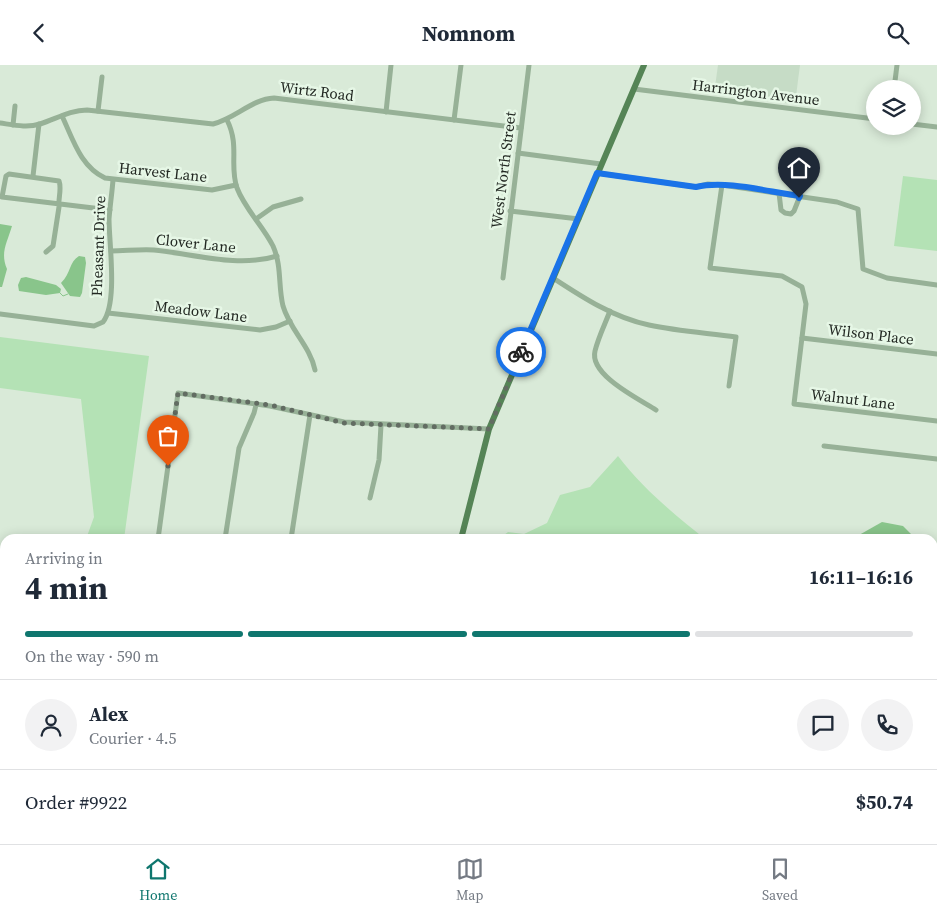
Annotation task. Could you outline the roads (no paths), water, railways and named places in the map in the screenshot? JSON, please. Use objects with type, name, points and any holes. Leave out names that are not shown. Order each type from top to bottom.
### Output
[{"type":"main road","points":[[462,534],[489,429],[644,65]]},
{"type":"street","points":[[386,111],[391,65]]},
{"type":"street","points":[[454,120],[461,65]]},
{"type":"street","name":"West North Street","points":[[503,278],[529,65]]},
{"type":"street","points":[[895,80],[897,65]]},
{"type":"street","points":[[98,111],[102,77]]},
{"type":"street","name":"Harrington Avenue","points":[[634,89],[866,118]]},
{"type":"street","name":"Wirtz Road","points":[[0,123],[26,126],[39,124],[78,110],[213,124],[227,121],[258,101],[274,98],[521,128]]},
{"type":"street","points":[[13,125],[15,105]]},
{"type":"street","name":"Harvest Lane","points":[[62,116],[81,156],[94,172],[113,180],[212,190],[236,185]]},
{"type":"street","points":[[227,121],[234,139],[236,185],[277,256],[283,305],[290,321],[312,358],[315,371]]},
{"type":"street","points":[[33,176],[39,124]]},
{"type":"street","points":[[921,125],[937,127]]},
{"type":"street","points":[[518,153],[601,164]]},
{"type":"street","points":[[597,173],[696,187],[708,184],[722,185],[838,202],[858,209],[864,269],[887,278],[937,285]]},
{"type":"street","points":[[46,252],[53,246],[58,203],[59,181],[9,174],[2,184],[1,197],[58,203],[110,210]]},
{"type":"street","name":"Pheasant Drive","points":[[108,313],[112,273],[110,210],[113,180]]},
{"type":"street","name":"Walnut Lane","points":[[722,185],[710,268],[782,276],[802,287],[806,304],[794,404],[937,421]]},
{"type":"street","points":[[779,193],[781,210],[791,214],[800,196]]},
{"type":"street","points":[[256,219],[273,207],[301,199]]},
{"type":"street","points":[[510,211],[579,219]]},
{"type":"street","name":"Clover Lane","points":[[111,251],[152,250],[247,261],[277,256]]},
{"type":"street","points":[[553,279],[589,301],[648,325],[736,337],[729,386]]},
{"type":"street","points":[[610,311],[594,352],[597,366],[604,376],[656,410]]},
{"type":"street","points":[[0,314],[94,325],[103,323],[108,313]]},
{"type":"street","name":"Meadow Lane","points":[[108,313],[260,330],[276,327],[290,321]]},
{"type":"street","name":"Wilson Place","points":[[802,338],[937,354]]},
{"type":"street","points":[[159,534],[178,393],[256,405],[270,405],[344,423],[489,429]]},
{"type":"street","points":[[226,534],[239,448],[256,405]]},
{"type":"street","points":[[292,534],[310,415]]},
{"type":"street","points":[[370,497],[379,460],[381,425]]},
{"type":"street","points":[[824,445],[937,459]]},
{"type":"waterway","points":[[60,293],[63,296],[68,294]]}]
